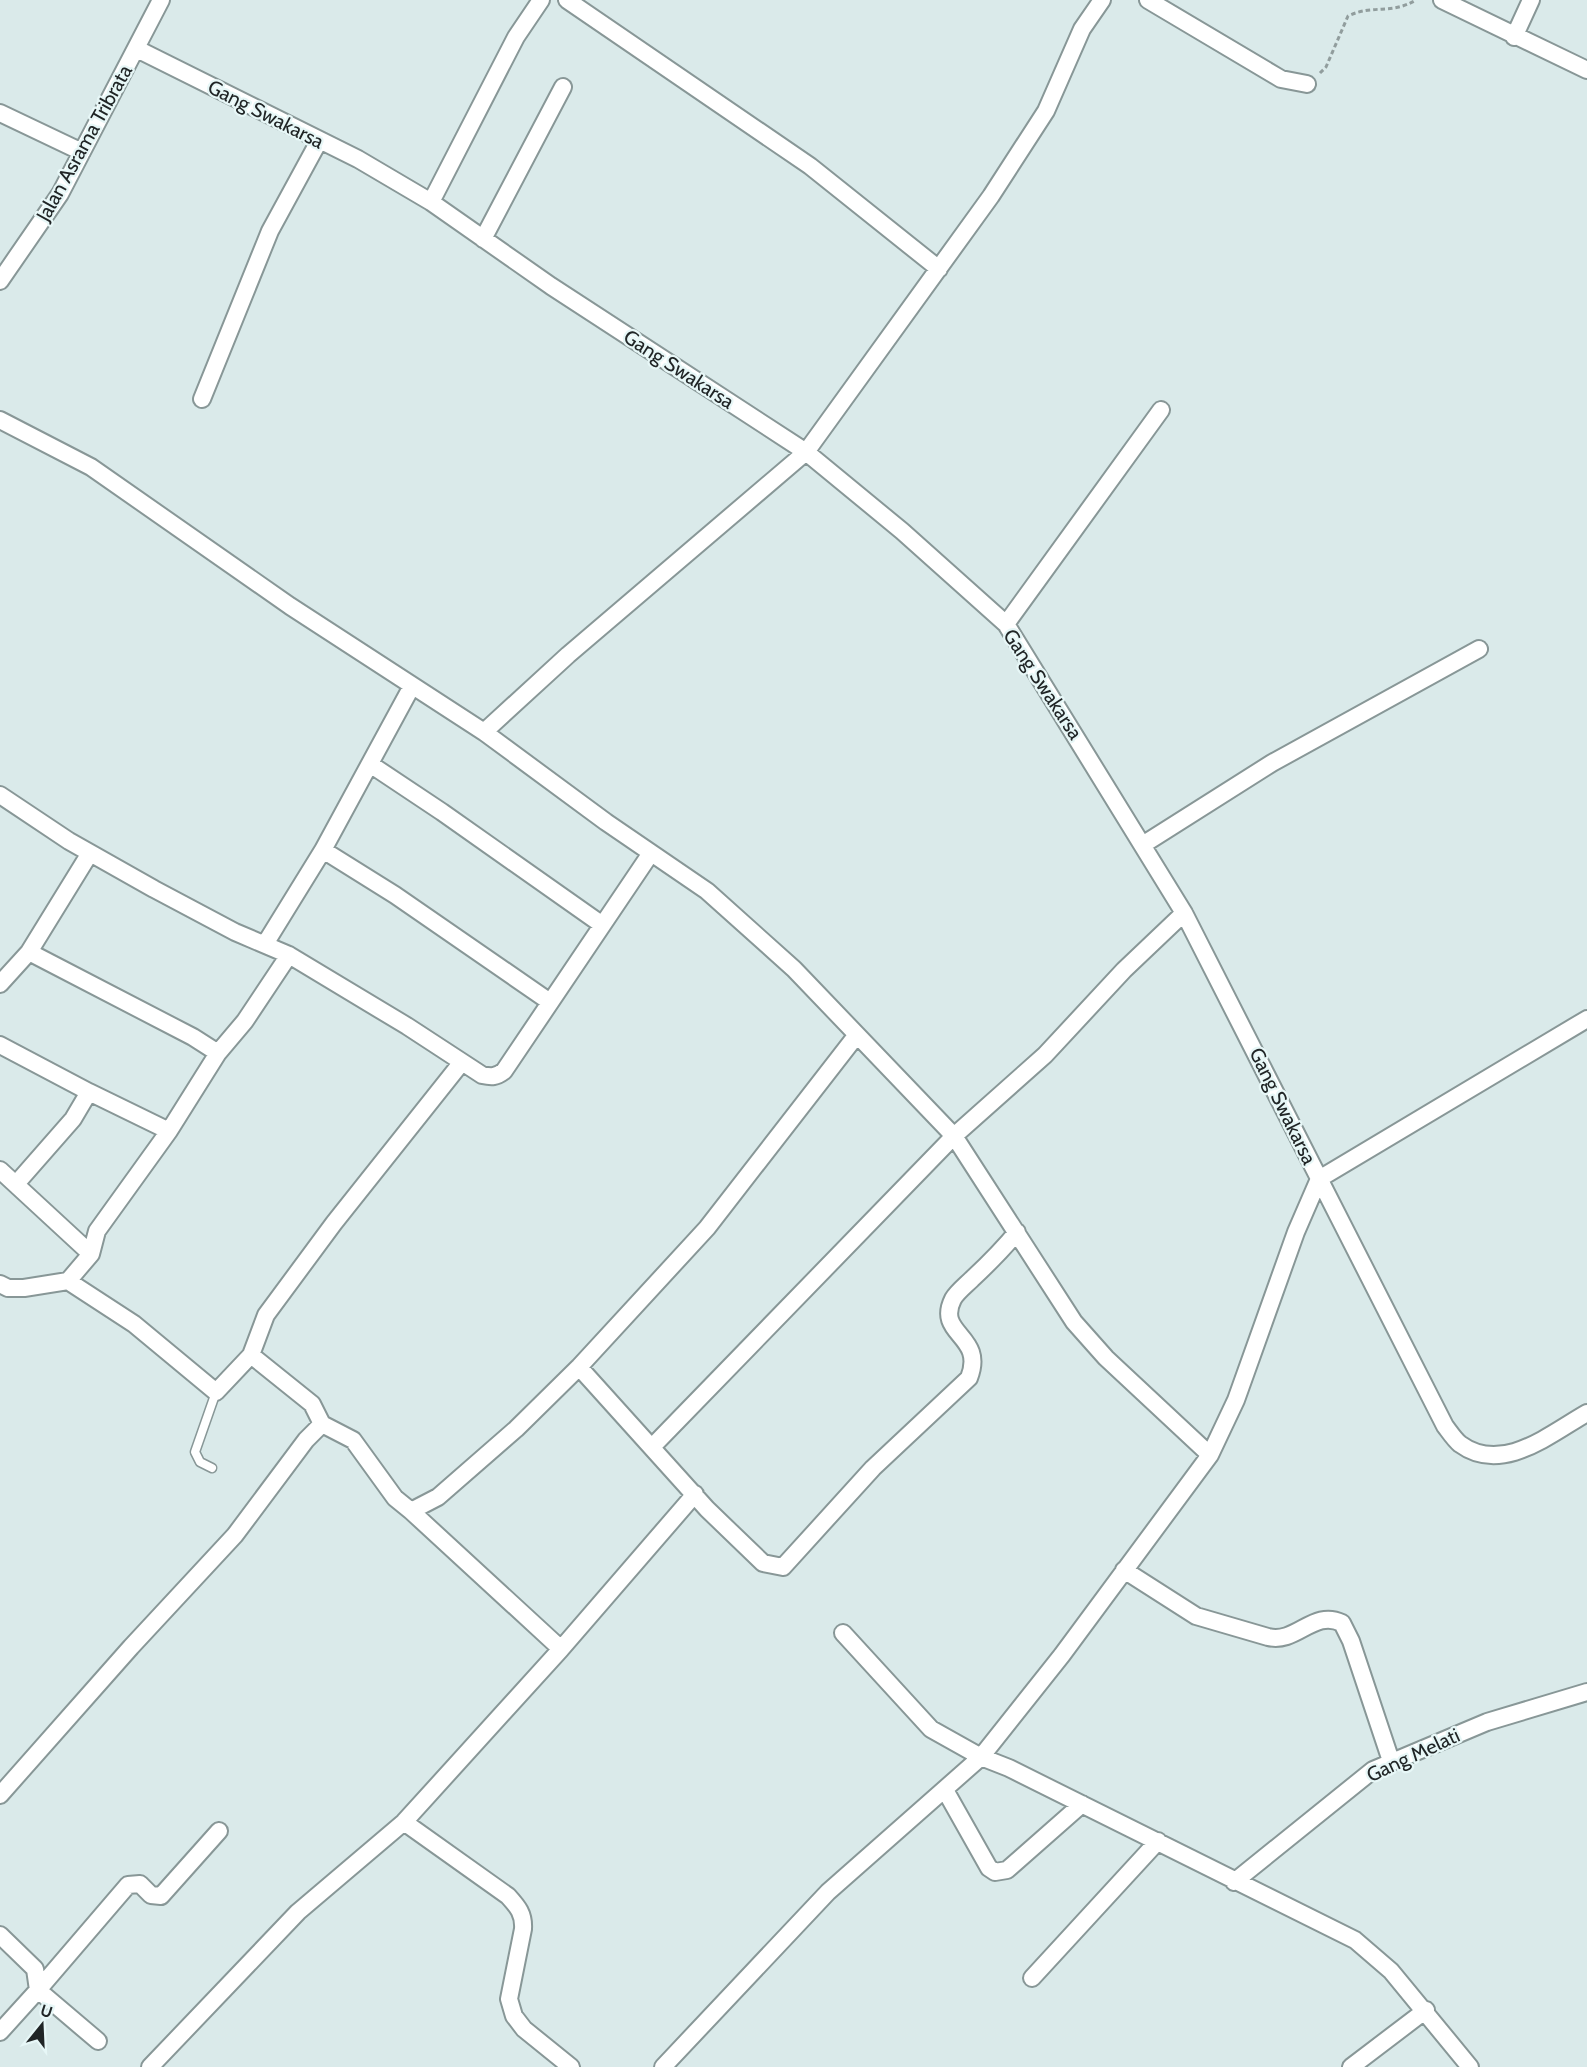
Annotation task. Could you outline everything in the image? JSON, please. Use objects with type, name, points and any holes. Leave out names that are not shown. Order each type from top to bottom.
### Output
[{"type":"street","name":"Jalan Asrama Tribrata","points":[[0,280],[60,194],[161,0]]},
{"type":"street","points":[[431,202],[516,37],[541,0]]},
{"type":"street","points":[[567,0],[810,166],[939,269]]},
{"type":"street","points":[[484,732],[568,655],[806,452],[939,269],[1046,111],[1082,29],[1102,0]]},
{"type":"street","points":[[1148,0],[1281,79],[1306,84]]},
{"type":"street","points":[[1442,0],[1514,37],[1587,70]]},
{"type":"street","points":[[1514,37],[1531,0]]},
{"type":"street","name":"Gang Swakarsa","points":[[137,49],[358,159],[431,202],[483,239],[806,452],[902,531],[1006,624],[1184,913],[1231,1000],[1445,1426],[1460,1444],[1482,1454],[1500,1456],[1521,1450],[1587,1413]]},
{"type":"street","points":[[483,239],[562,87]]},
{"type":"street","points":[[0,113],[82,152]]},
{"type":"street","points":[[202,399],[270,231],[319,141]]},
{"type":"street","points":[[1006,624],[1161,411]]},
{"type":"street","points":[[0,420],[91,467],[291,606],[484,732],[707,891],[794,969],[954,1136],[1017,1232],[1053,1293],[1074,1322],[1106,1359],[1210,1455]]},
{"type":"street","points":[[1143,844],[1272,764],[1479,649]]},
{"type":"street","points":[[265,944],[323,850],[412,686]]},
{"type":"street","points":[[370,764],[601,924]]},
{"type":"street","points":[[0,795],[13,806],[90,853],[235,932],[289,955],[407,1026],[482,1075],[497,1076],[504,1071],[651,853]]},
{"type":"street","points":[[323,850],[395,895],[550,1002]]},
{"type":"street","points":[[0,984],[29,952],[90,853]]},
{"type":"street","points":[[652,1447],[954,1136],[1045,1055],[1124,970],[1184,913]]},
{"type":"street","points":[[29,952],[183,1031],[218,1053]]},
{"type":"street","points":[[0,1284],[8,1288],[24,1288],[68,1281],[91,1254],[98,1231],[169,1131],[218,1053],[251,1012],[289,955]]},
{"type":"street","points":[[671,2064],[828,1892],[981,1757],[1017,1708],[1062,1655],[1210,1455],[1236,1400],[1296,1232],[1319,1179],[1587,1019]]},
{"type":"street","points":[[411,1511],[438,1497],[516,1429],[579,1367],[706,1228],[856,1036]]},
{"type":"street","points":[[0,1045],[169,1131]]},
{"type":"street","points":[[68,1281],[134,1324],[216,1392],[251,1355],[266,1315],[334,1223],[462,1062]]},
{"type":"street","points":[[16,1184],[73,1119],[89,1092]]},
{"type":"street","points":[[0,1170],[91,1254]]},
{"type":"street","points":[[579,1367],[695,1494],[763,1563],[783,1567],[873,1468],[969,1378],[975,1362],[971,1349],[953,1327],[949,1312],[951,1305],[954,1298],[1003,1250],[1017,1232]]},
{"type":"street","points":[[251,1355],[312,1404],[322,1424],[353,1440],[395,1498],[561,1649]]},
{"type":"street","points":[[0,1796],[131,1647],[235,1535],[306,1440],[322,1424]]},
{"type":"street","points":[[150,2067],[298,1912],[404,1822],[561,1649],[695,1494]]},
{"type":"street","points":[[1124,1570],[1205,1620],[1279,1640],[1319,1619],[1328,1618],[1342,1623],[1351,1641],[1391,1761]]},
{"type":"street","points":[[843,1633],[931,1729],[981,1757],[1009,1767],[1158,1841],[1234,1882],[1355,1940],[1391,1971],[1426,2010],[1470,2067]]},
{"type":"street","points":[[1582,1694],[1587,1710]]},
{"type":"street","name":"Gang Melati","points":[[1234,1882],[1338,1795],[1373,1770],[1487,1722],[1582,1694]]},
{"type":"street","points":[[945,1790],[989,1868],[995,1872],[1006,1870],[1082,1804]]},
{"type":"street","points":[[404,1822],[508,1896],[519,1908],[524,1917],[523,1929],[509,1999],[514,2016],[524,2029],[571,2067]]},
{"type":"street","points":[[0,2032],[128,1885],[140,1884],[151,1895],[161,1896],[219,1831]]},
{"type":"street","points":[[1032,1978],[1158,1841]]},
{"type":"street","points":[[0,1935],[35,1969],[38,1990],[98,2041]]},
{"type":"street","points":[[1355,2066],[1426,2010]]},
{"type":"lane","points":[[212,1468],[200,1462],[195,1452],[216,1392]]},
{"type":"path","points":[[1306,84],[1326,67],[1348,16],[1361,10],[1401,9],[1416,0]]}]
